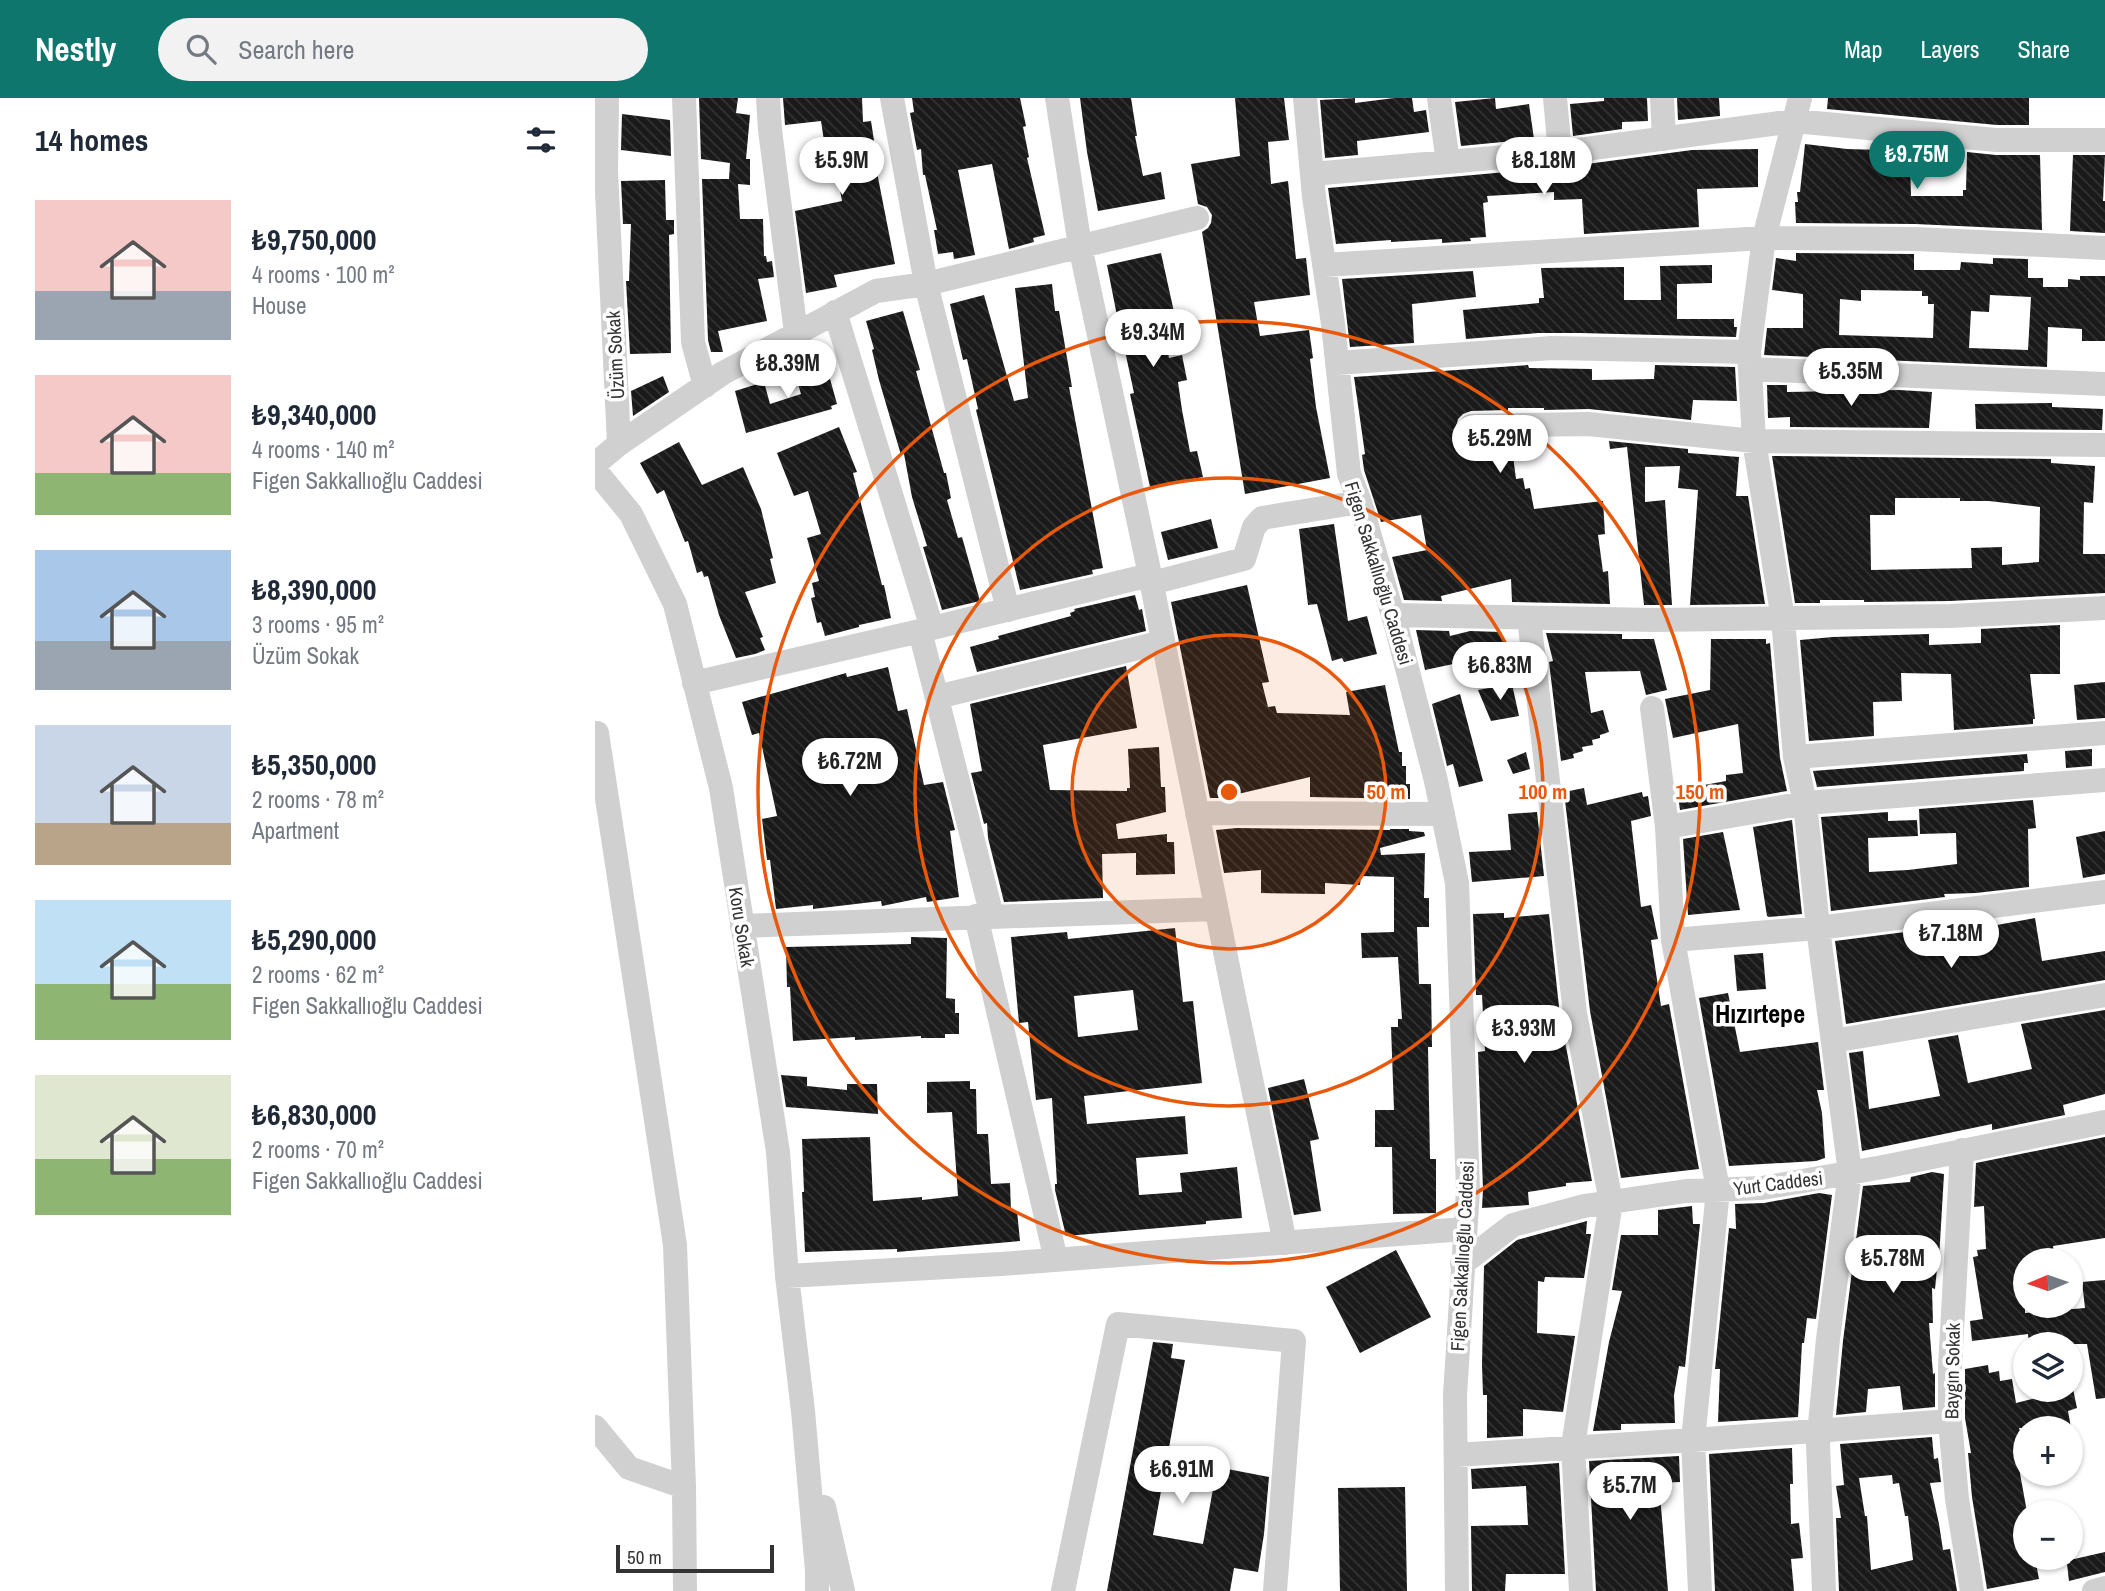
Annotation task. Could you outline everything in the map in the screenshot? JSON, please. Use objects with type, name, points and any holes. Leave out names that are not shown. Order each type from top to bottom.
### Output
[{"type":"street","name":"Üzüm Sokak","points":[[607,98],[606,171],[618,444]]},
{"type":"street","points":[[684,98],[693,342],[705,386]]},
{"type":"street","points":[[768,98],[796,333]]},
{"type":"street","points":[[892,98],[926,284],[1008,610]]},
{"type":"street","points":[[1057,98],[1080,246],[1151,579],[1286,1243]]},
{"type":"street","name":"Figen Sakkallıoğlu Caddesi","points":[[1305,98],[1349,474],[1360,502],[1393,615],[1436,781],[1457,883],[1468,1190],[1455,1395],[1457,1591]]},
{"type":"street","points":[[1439,98],[1448,162]]},
{"type":"street","points":[[1555,98],[1560,152]]},
{"type":"street","points":[[1662,98],[1664,139]]},
{"type":"street","points":[[1312,174],[1560,152],[1664,139],[1797,110],[1997,140],[2105,140]]},
{"type":"street","points":[[1797,110],[1763,238],[1749,360],[1754,441],[1783,619],[1795,757],[1805,803],[1818,928],[1850,1173],[1828,1339],[1818,1445],[1824,1591]]},
{"type":"street","points":[[595,467],[618,444],[723,373],[876,291],[926,284],[1197,218]]},
{"type":"street","points":[[1324,265],[1763,238],[1915,239],[2105,248]]},
{"type":"street","points":[[835,312],[926,630],[937,697],[1056,1260]]},
{"type":"street","points":[[1337,363],[1552,348],[2105,384]]},
{"type":"street","points":[[1471,426],[1588,424],[1754,441],[2105,445]]},
{"type":"street","name":"Koru Sokak","points":[[595,467],[631,514],[675,604],[721,788],[778,1152],[787,1276],[803,1410]]},
{"type":"street","points":[[694,683],[1008,610],[1244,559],[1254,527],[1262,518],[1360,502]]},
{"type":"street","points":[[1393,615],[1654,620],[1783,619],[1950,616],[2105,608]]},
{"type":"street","points":[[1529,618],[1575,1013],[1611,1202],[1573,1447],[1581,1591]]},
{"type":"street","points":[[937,697],[1163,642]]},
{"type":"street","points":[[1652,708],[1667,827],[1673,940],[1718,1189],[1693,1440],[1700,1591]]},
{"type":"street","points":[[597,733],[675,1245],[685,1591]]},
{"type":"street","points":[[1795,757],[2105,733]]},
{"type":"street","points":[[1667,827],[1805,803],[2105,780]]},
{"type":"street","points":[[1197,813],[1443,814]]},
{"type":"street","points":[[1673,940],[1818,928],[2105,892]]},
{"type":"street","points":[[742,926],[1216,909]]},
{"type":"street","points":[[1833,1041],[2105,995]]},
{"type":"street","name":"Yurt Caddesi","points":[[1462,1264],[1513,1224],[1584,1206],[1686,1191],[1762,1188],[2105,1122]]},
{"type":"street","name":"Baygın Sokak","points":[[1962,1150],[1950,1367],[1950,1421],[1957,1499],[1972,1591]]},
{"type":"street","points":[[787,1276],[1056,1260],[1465,1229]]},
{"type":"street","points":[[1063,1591],[1118,1324],[1294,1341],[1275,1591]]},
{"type":"street","points":[[803,1410],[817,1591]]},
{"type":"street","points":[[803,1410],[843,1591]]},
{"type":"street","points":[[1456,1455],[1950,1421]]},
{"type":"street","points":[[595,1427],[628,1468],[684,1486]]},
{"type":"street","points":[[2094,1591],[2105,1588]]},
{"type":"building","points":[[699,98],[738,98],[736,113],[750,115],[746,159],[750,159],[750,185],[738,184],[740,219],[763,219],[764,256],[767,262],[772,261],[774,277],[758,279],[767,321],[718,331],[723,352],[711,352],[708,340],[702,179],[729,179],[730,163],[701,159]]},
{"type":"building","points":[[783,98],[862,98],[863,122],[871,121],[875,147],[872,147],[895,264],[834,275],[837,287],[806,293],[795,211],[842,201],[833,153],[826,154],[821,121],[785,125]]},
{"type":"building","points":[[912,98],[1020,98],[1026,126],[1023,127],[1029,157],[1027,158],[1045,235],[1033,238],[1034,242],[1009,249],[992,164],[958,170],[975,255],[954,259],[953,252],[938,254],[934,230],[937,230],[923,175],[921,149],[917,150],[910,113],[914,112]]},
{"type":"building","points":[[1080,98],[1131,98],[1143,176],[1161,172],[1165,199],[1098,211]]},
{"type":"building","points":[[1235,98],[1284,98],[1289,140],[1268,142],[1271,184],[1288,181],[1296,259],[1306,258],[1310,295],[1254,302],[1260,336],[1309,330],[1316,407],[1330,478],[1245,494],[1202,232],[1211,223],[1212,215],[1207,207],[1198,204],[1191,164],[1240,156]]},
{"type":"building","points":[[1355,98],[1355,103],[1412,98],[1414,112],[1426,110],[1429,132],[1357,141],[1358,155],[1325,158],[1320,100]]},
{"type":"building","points":[[1495,98],[1496,109],[1529,104],[1534,139],[1461,146],[1455,102]]},
{"type":"building","points":[[1604,98],[1647,98],[1648,121],[1622,122],[1622,129],[1573,136],[1570,104],[1604,101]]},
{"type":"building","points":[[1677,98],[1719,98],[1720,116],[1678,120]]},
{"type":"building","points":[[1828,98],[2029,98],[2029,125],[1997,125],[1827,109]]},
{"type":"building","points":[[622,114],[670,120],[671,156],[621,150]]},
{"type":"building","points":[[1805,144],[1881,150],[1880,159],[1910,158],[1911,196],[1963,196],[1963,190],[1966,190],[1967,152],[2040,155],[2042,230],[1915,224],[1796,223],[1795,202],[1798,202],[1797,192],[1800,192]]},
{"type":"building","points":[[1758,149],[1758,187],[1697,189],[1699,227],[1584,234],[1582,199],[1554,200],[1554,192],[1487,196],[1488,202],[1483,203],[1486,237],[1470,238],[1471,241],[1442,243],[1442,239],[1391,240],[1336,244],[1328,188],[1572,166],[1692,150]]},
{"type":"building","points":[[2073,155],[2105,155],[2105,233],[2070,231]]},
{"type":"building","points":[[665,180],[666,220],[674,220],[674,234],[669,235],[671,353],[630,354],[626,281],[629,281],[631,224],[623,224],[621,181]]},
{"type":"building","points":[[1161,253],[1174,312],[1161,315],[1169,358],[1182,355],[1187,380],[1178,382],[1182,410],[1190,452],[1197,451],[1203,477],[1150,487],[1130,394],[1134,393],[1125,351],[1122,352],[1107,265]]},
{"type":"building","points":[[1796,253],[1914,254],[1914,270],[1960,270],[1961,262],[1993,264],[1993,258],[2028,259],[2028,278],[2043,278],[2043,287],[2068,287],[2068,279],[2080,280],[2080,276],[2105,276],[2105,341],[2082,341],[2082,329],[2048,327],[2047,367],[1764,355],[1767,328],[1803,328],[1803,294],[1772,290],[1776,258],[1796,261]],"holes":[[[1861,290],[1922,291],[1922,296],[1928,296],[1928,304],[1934,304],[1933,338],[1839,335],[1840,299],[1861,301]],[[1990,295],[2031,297],[2028,350],[1969,348],[1971,311],[1989,312]]]},
{"type":"building","points":[[1712,265],[1712,283],[1677,284],[1677,319],[1734,319],[1736,337],[1538,333],[1466,339],[1463,310],[1539,303],[1539,298],[1544,298],[1541,268],[1624,267],[1624,300],[1661,300],[1660,266]]},
{"type":"building","points":[[1473,271],[1476,297],[1412,304],[1414,343],[1350,347],[1342,279]]},
{"type":"building","points":[[1052,284],[1055,311],[1059,311],[1072,387],[1069,387],[1103,568],[1092,570],[1093,574],[1020,590],[976,410],[978,409],[967,359],[963,360],[950,304],[984,295],[1014,401],[1028,398],[1015,288]]},
{"type":"building","points":[[903,311],[920,370],[916,371],[946,473],[951,498],[947,500],[958,538],[962,537],[980,601],[942,610],[923,547],[927,546],[912,497],[904,454],[901,455],[879,380],[866,321]]},
{"type":"building","points":[[825,361],[837,404],[831,406],[832,409],[746,433],[735,391],[764,382],[770,404],[801,394],[794,370]]},
{"type":"building","points":[[1528,365],[1529,368],[1592,369],[1592,380],[1654,379],[1655,365],[1735,367],[1737,401],[1693,400],[1691,420],[1589,409],[1508,408],[1463,414],[1456,427],[1463,439],[1511,440],[1516,479],[1523,478],[1525,489],[1530,488],[1534,509],[1603,501],[1605,534],[1598,535],[1603,572],[1608,571],[1610,604],[1512,602],[1511,579],[1441,596],[1442,601],[1404,600],[1392,557],[1427,550],[1421,515],[1381,522],[1364,470],[1362,455],[1365,454],[1354,377]]},
{"type":"building","points":[[663,376],[669,392],[633,416],[631,391]]},
{"type":"building","points":[[1767,385],[1787,385],[1787,392],[1932,392],[1929,428],[1790,427],[1790,417],[1768,418]]},
{"type":"building","points":[[2052,403],[2052,407],[2103,409],[2102,430],[1976,429],[1975,404]]},
{"type":"building","points":[[839,427],[857,472],[853,473],[891,618],[825,636],[821,622],[817,623],[811,598],[815,597],[812,583],[819,581],[807,538],[821,534],[808,491],[794,496],[777,453]]},
{"type":"building","points":[[1609,441],[1688,449],[1688,453],[1739,457],[1736,496],[1748,496],[1765,604],[1690,605],[1698,490],[1678,488],[1680,466],[1645,467],[1645,502],[1665,500],[1672,605],[1644,605],[1627,447],[1610,449]]},
{"type":"building","points":[[679,442],[702,485],[743,467],[761,509],[776,583],[745,592],[763,637],[760,638],[765,650],[755,654],[736,658],[719,615],[708,576],[704,577],[702,571],[697,573],[688,541],[685,542],[664,490],[657,494],[640,463]]},
{"type":"building","points":[[1772,456],[2051,459],[2051,463],[2095,466],[2093,503],[2084,502],[2083,554],[2105,554],[2105,593],[1950,601],[1820,600],[1820,603],[1795,603]],"holes":[[[1895,498],[1960,498],[1960,501],[1989,501],[2040,507],[2039,562],[2002,565],[2002,547],[1971,548],[1972,568],[1871,570],[1870,515],[1895,515]]]},
{"type":"building","points":[[1211,519],[1218,548],[1168,560],[1161,532]]},
{"type":"building","points":[[1334,524],[1348,621],[1367,616],[1377,654],[1344,662],[1342,658],[1332,661],[1317,604],[1308,605],[1299,529]]},
{"type":"building","points":[[1247,585],[1269,682],[1262,683],[1268,707],[1275,706],[1277,713],[1350,715],[1346,692],[1385,685],[1399,752],[1402,752],[1402,766],[1406,766],[1406,784],[1410,784],[1410,799],[1310,797],[1310,777],[1221,798],[1210,798],[1171,602]]},
{"type":"building","points":[[1135,595],[1139,610],[1142,609],[1146,631],[977,672],[970,647],[999,639],[998,636],[1071,616],[1070,613],[1075,611],[1074,609]]},
{"type":"building","points":[[2060,625],[2060,674],[2030,674],[2035,719],[2033,724],[1954,730],[1951,674],[1901,673],[1902,701],[1873,702],[1874,736],[1809,741],[1800,640],[1929,634],[1929,645],[1981,643],[1981,629]]},
{"type":"building","points":[[1416,630],[1449,631],[1450,636],[1470,631],[1501,632],[1505,653],[1425,670]]},
{"type":"building","points":[[1546,633],[1622,634],[1622,639],[1654,639],[1667,690],[1646,695],[1640,671],[1585,672],[1591,713],[1603,710],[1609,732],[1592,740],[1593,745],[1582,747],[1583,751],[1573,754],[1574,758],[1561,761],[1549,662],[1553,661]]},
{"type":"building","points":[[1711,639],[1766,639],[1766,644],[1770,643],[1780,758],[1787,791],[1680,810],[1677,790],[1726,781],[1726,775],[1743,773],[1738,724],[1673,738],[1665,699],[1710,690]]},
{"type":"building","points":[[1126,666],[1137,728],[1043,745],[1050,790],[1127,791],[1127,788],[1130,788],[1128,749],[1159,747],[1161,787],[1165,787],[1166,812],[1116,824],[1118,839],[1167,834],[1167,842],[1174,842],[1175,874],[1136,875],[1136,853],[1102,854],[1103,898],[1004,902],[988,838],[987,823],[984,824],[971,773],[982,771],[970,704]]},
{"type":"building","points":[[888,667],[898,711],[907,709],[924,785],[943,782],[955,830],[950,831],[959,897],[927,902],[926,897],[882,906],[881,901],[813,909],[813,905],[776,909],[762,819],[777,816],[759,733],[752,735],[742,702],[846,673],[847,677]]},
{"type":"building","points":[[2105,682],[2105,718],[2077,720],[2074,685]]},
{"type":"building","points":[[1512,684],[1519,716],[1491,721],[1478,690]]},
{"type":"building","points":[[1460,694],[1483,781],[1459,787],[1453,764],[1447,766],[1432,704]]},
{"type":"building","points":[[2092,749],[2092,766],[2066,768],[2065,751]]},
{"type":"building","points":[[1526,752],[1530,769],[1513,774],[1507,760]]},
{"type":"building","points":[[2027,754],[2028,763],[2024,763],[2024,771],[1817,787],[1813,771]]},
{"type":"building","points":[[1584,788],[1587,805],[1642,792],[1643,797],[1648,796],[1651,816],[1631,821],[1641,907],[1651,905],[1658,939],[1651,940],[1661,1006],[1669,1004],[1699,1169],[1621,1178],[1590,1011],[1564,792]]},
{"type":"building","points":[[2033,800],[2036,828],[2028,829],[2029,887],[1944,894],[1945,897],[1831,911],[1821,817],[1888,812],[1888,821],[1917,820],[1918,836],[1868,838],[1869,872],[1908,870],[1957,864],[1956,833],[1920,834],[1919,809]]},
{"type":"building","points":[[1537,812],[1544,876],[1472,882],[1469,852],[1511,850],[1508,814]]},
{"type":"building","points":[[1792,820],[1802,914],[1769,917],[1753,827]]},
{"type":"building","points":[[1409,829],[1424,832],[1425,836],[1380,848],[1381,855],[1425,853],[1424,898],[1429,898],[1429,927],[1417,927],[1419,984],[1431,984],[1432,1047],[1428,1047],[1430,1159],[1436,1159],[1436,1213],[1393,1214],[1392,1147],[1375,1147],[1375,1110],[1394,1110],[1391,1027],[1398,1027],[1398,1019],[1402,1019],[1398,957],[1362,958],[1361,933],[1394,932],[1394,877],[1361,876],[1360,885],[1325,883],[1325,894],[1261,893],[1261,870],[1224,873],[1216,830]]},
{"type":"building","points":[[2105,831],[2105,874],[2083,878],[2076,837]]},
{"type":"building","points":[[1723,832],[1740,910],[1688,915],[1683,839]]},
{"type":"building","points":[[1504,913],[1504,918],[1549,914],[1560,1016],[1592,1181],[1566,1183],[1566,1186],[1528,1192],[1529,1205],[1482,1208],[1478,1052],[1485,1051],[1482,995],[1476,995],[1473,914]]},
{"type":"building","points":[[2035,918],[2042,961],[2105,951],[2105,980],[1846,1024],[1835,941],[1944,927],[1946,939],[1998,929],[1997,925]]},
{"type":"building","points":[[1175,928],[1183,1002],[1193,1001],[1202,1083],[1084,1096],[1087,1124],[1185,1116],[1188,1154],[1136,1158],[1139,1195],[1182,1192],[1180,1173],[1237,1167],[1242,1218],[1206,1221],[1206,1224],[1066,1236],[1055,1190],[1057,1184],[1052,1098],[1036,1100],[1028,1022],[1019,1023],[1011,937],[1067,932],[1068,939]],"holes":[[[1133,990],[1138,1030],[1078,1037],[1074,996]]]},
{"type":"building","points":[[911,937],[947,938],[946,998],[955,999],[955,1013],[959,1013],[959,1034],[945,1034],[945,1038],[921,1036],[855,1040],[855,1037],[793,1041],[786,947],[911,944]]},
{"type":"building","points":[[1763,953],[1766,989],[1737,991],[1734,955]]},
{"type":"building","points":[[1728,993],[1740,1052],[1818,1042],[1824,1090],[1817,1090],[1822,1113],[1825,1158],[1816,1161],[1729,1166],[1699,998]]},
{"type":"building","points":[[2105,1010],[2105,1094],[2063,1105],[2065,1115],[1992,1130],[1992,1124],[1862,1151],[1849,1053],[1863,1051],[1869,1109],[1940,1096],[1928,1040],[1958,1035],[1968,1083],[2032,1069],[2021,1024]]},
{"type":"building","points":[[781,1075],[807,1077],[807,1086],[847,1090],[847,1084],[877,1084],[878,1114],[786,1107]]},
{"type":"building","points":[[1304,1079],[1319,1139],[1310,1141],[1321,1211],[1294,1215],[1268,1088]]},
{"type":"building","points":[[970,1081],[970,1089],[976,1089],[977,1134],[988,1134],[991,1184],[1010,1183],[1011,1211],[1017,1211],[1020,1241],[897,1252],[897,1249],[805,1252],[802,1139],[870,1137],[873,1201],[958,1196],[952,1112],[927,1113],[927,1082]]},
{"type":"building","points":[[2105,1137],[2105,1238],[2053,1248],[2013,1248],[2013,1318],[2083,1318],[2083,1282],[2105,1280],[2105,1398],[2096,1399],[2087,1344],[2083,1344],[2083,1332],[2013,1332],[2013,1336],[1972,1341],[1970,1321],[1983,1319],[1973,1257],[1978,1256],[1977,1250],[1986,1249],[1984,1206],[1974,1207],[1976,1163]]},
{"type":"building","points":[[1932,1172],[1944,1174],[1939,1259],[1935,1289],[1932,1288],[1933,1323],[1929,1323],[1933,1374],[1935,1373],[1935,1407],[1903,1410],[1900,1386],[1868,1389],[1866,1412],[1836,1415],[1863,1186],[1910,1182],[1911,1177]]},
{"type":"building","points":[[1819,1193],[1832,1195],[1816,1319],[1807,1318],[1802,1343],[1798,1417],[1718,1422],[1720,1369],[1715,1369],[1729,1228],[1736,1229],[1735,1204],[1764,1203]]},
{"type":"building","points":[[1692,1206],[1693,1224],[1700,1224],[1685,1367],[1679,1366],[1674,1395],[1675,1423],[1621,1424],[1621,1430],[1593,1431],[1609,1342],[1622,1291],[1612,1290],[1621,1235],[1658,1235],[1658,1210]]},
{"type":"building","points":[[1587,1221],[1586,1234],[1591,1234],[1584,1278],[1545,1277],[1544,1282],[1538,1281],[1537,1333],[1575,1336],[1563,1412],[1523,1409],[1523,1436],[1487,1438],[1487,1395],[1483,1395],[1482,1365],[1484,1266],[1517,1240]]},
{"type":"building","points":[[1396,1250],[1431,1317],[1360,1353],[1326,1287]]},
{"type":"building","points":[[1153,1342],[1173,1344],[1171,1358],[1185,1360],[1153,1535],[1203,1544],[1217,1467],[1269,1477],[1258,1572],[1234,1568],[1230,1591],[1107,1591]]},
{"type":"building","points":[[1988,1365],[1989,1373],[1999,1371],[2000,1381],[2012,1379],[2013,1402],[2016,1403],[2076,1402],[2077,1408],[2068,1411],[2069,1416],[2013,1416],[2013,1486],[2022,1486],[2025,1500],[2013,1500],[2013,1570],[2037,1570],[2039,1579],[1987,1589],[1972,1497],[1968,1453],[1971,1453],[1965,1418],[1965,1369]]},
{"type":"building","points":[[1932,1437],[1934,1459],[1938,1458],[1941,1482],[1930,1483],[1943,1550],[1950,1549],[1957,1591],[1839,1591],[1836,1518],[1841,1518],[1836,1486],[1844,1485],[1840,1444]],"holes":[[[1892,1475],[1893,1484],[1899,1483],[1905,1516],[1908,1516],[1913,1560],[1871,1570],[1867,1516],[1859,1478]]]},
{"type":"building","points":[[1792,1448],[1791,1524],[1799,1523],[1803,1558],[1791,1559],[1794,1591],[1715,1591],[1709,1454]]},
{"type":"building","points":[[1679,1456],[1680,1482],[1659,1483],[1668,1591],[1596,1591],[1589,1461]]},
{"type":"building","points":[[1559,1463],[1565,1574],[1506,1574],[1505,1591],[1472,1591],[1471,1526],[1528,1525],[1526,1486],[1472,1489],[1471,1469]]},
{"type":"building","points":[[1405,1487],[1407,1591],[1340,1591],[1338,1488]]},
{"type":"building","points":[[2105,1552],[2105,1572],[2069,1581],[2068,1570],[2083,1570],[2083,1557]]},
{"type":"district","name":"Hızırtepe","points":[[1760,1014]]}]
